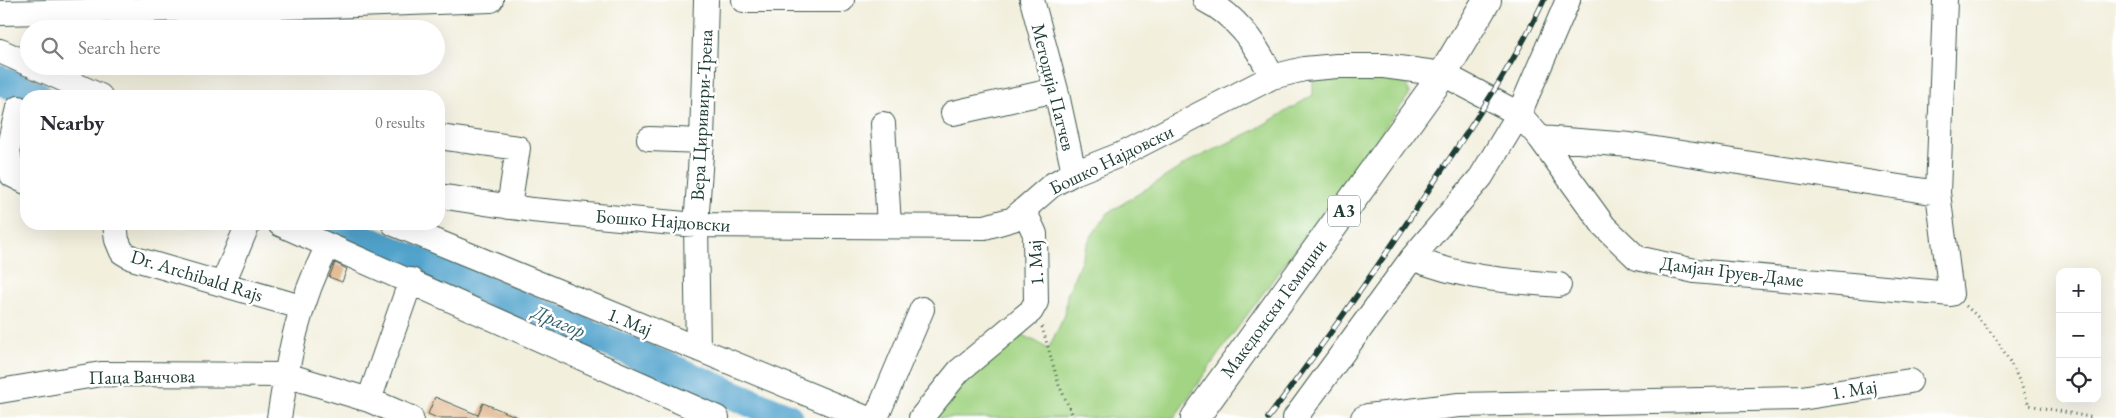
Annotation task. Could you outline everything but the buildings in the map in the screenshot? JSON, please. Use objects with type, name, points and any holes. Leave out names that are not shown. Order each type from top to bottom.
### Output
[{"type":"main road","name":"Македонски Гемиџии","points":[[1194,418],[1442,74],[1487,0]]},
{"type":"street","points":[[0,13],[491,0]]},
{"type":"street","name":"Вера Циривири-Трена","points":[[698,349],[696,225],[702,141],[706,0]]},
{"type":"street","points":[[744,0],[842,0]]},
{"type":"street","name":"Методија Патчев","points":[[1032,0],[1056,90],[1074,173]]},
{"type":"street","points":[[1295,418],[1412,258],[1481,177],[1518,114],[1568,0]]},
{"type":"street","points":[[1944,0],[1938,192],[1951,294]]},
{"type":"street","points":[[1214,2],[1244,29],[1265,62],[1272,77]]},
{"type":"street","points":[[0,51],[20,60]]},
{"type":"street","name":"Дамјан Груев-Даме","points":[[1272,77],[1304,69],[1345,66],[1384,66],[1442,74],[1518,114],[1540,138],[1604,226],[1637,258],[1695,271],[1951,294]]},
{"type":"street","points":[[54,75],[87,90]]},
{"type":"street","name":"Бошко Најдовски","points":[[445,197],[510,207],[696,225],[985,227],[1014,220],[1052,185],[1074,173],[1122,154],[1272,77]]},
{"type":"street","points":[[953,113],[1056,90]]},
{"type":"street","points":[[15,106],[4,148],[16,183]]},
{"type":"street","points":[[883,124],[889,226]]},
{"type":"street","points":[[445,138],[518,148],[510,207]]},
{"type":"street","points":[[1540,138],[1630,145],[1938,192]]},
{"type":"street","points":[[649,139],[702,141]]},
{"type":"street","name":"1. Мај","points":[[921,418],[959,371],[1030,311],[1036,302],[1034,234],[1024,210]]},
{"type":"street","name":"Dr. Archibald Rajs","points":[[116,230],[117,240],[122,252],[127,255],[301,307]]},
{"type":"street","points":[[223,283],[245,230]]},
{"type":"street","points":[[293,230],[410,280],[717,418]]},
{"type":"street","name":"1. Мај","points":[[409,230],[866,418]]},
{"type":"street","points":[[278,418],[301,307],[313,274],[328,246]]},
{"type":"street","points":[[1412,258],[1438,269],[1488,280],[1559,285]]},
{"type":"street","points":[[369,400],[410,280]]},
{"type":"street","points":[[876,418],[922,309]]},
{"type":"street","name":"Паца Ванчова","points":[[0,391],[101,374],[286,375],[369,400],[411,418]]},
{"type":"street","name":"1. Мај","points":[[1363,418],[1368,416],[1459,412],[1679,409],[1801,398],[1910,381]]},
{"type":"path","points":[[1951,294],[1983,321],[2017,372],[2030,405],[2094,418]]},
{"type":"path","points":[[1036,302],[1054,367],[1074,418]]},
{"type":"green space","points":[[1364,76],[1390,78],[1407,87],[1409,95],[1222,349],[1174,418],[928,418],[940,401],[1019,334],[1048,349],[1065,315],[1067,295],[1090,238],[1108,213],[1192,160],[1253,131],[1313,95],[1313,79]]},
{"type":"waterway","name":"Драгор","points":[[0,80],[24,90]]},
{"type":"waterway","name":"Драгор","points":[[343,230],[788,418]]},
{"type":"railway","points":[[1268,418],[1331,332],[1462,140],[1505,72],[1544,0]]}]
